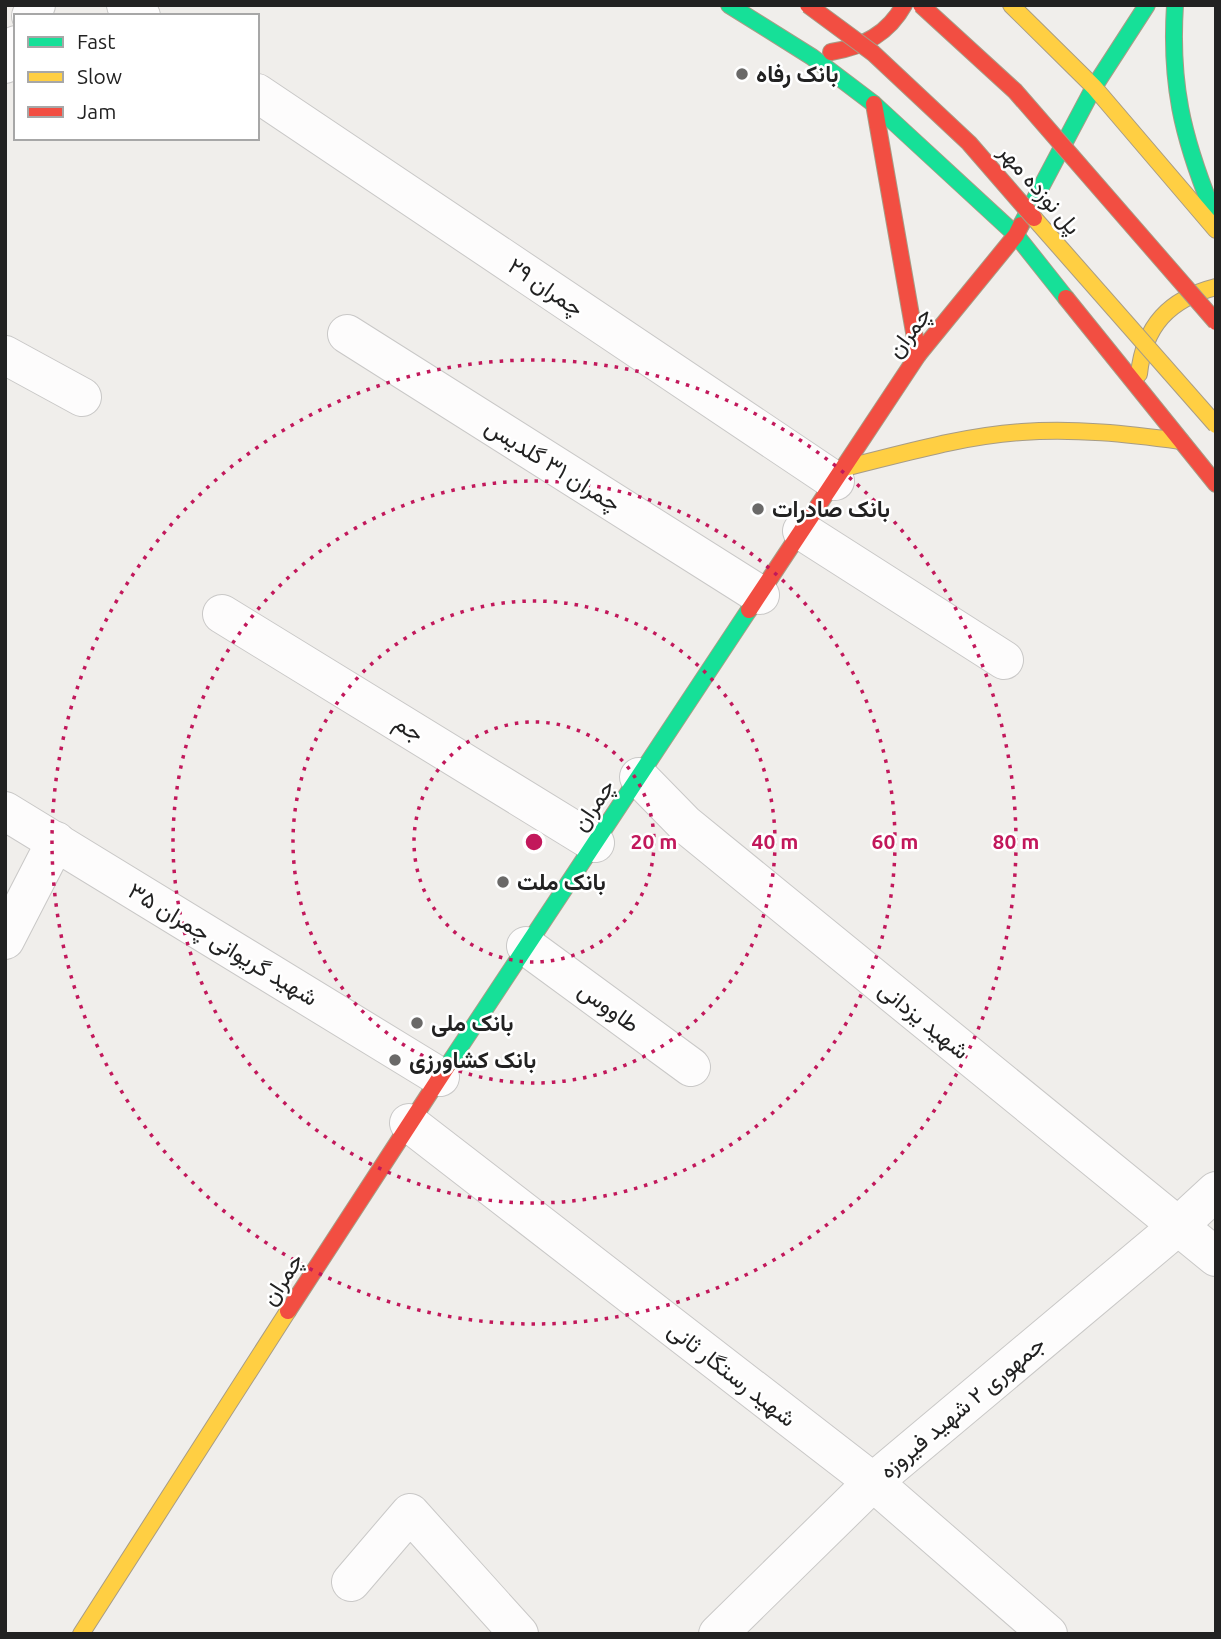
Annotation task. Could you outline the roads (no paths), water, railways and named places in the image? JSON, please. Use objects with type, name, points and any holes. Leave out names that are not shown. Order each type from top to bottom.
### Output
[{"type":"main road","points":[[729,5],[812,57],[874,104],[1016,235],[1216,484]]},
{"type":"main road","name":"پل نوزده مهر","points":[[808,5],[873,53],[969,142],[1216,425]]},
{"type":"main road","points":[[812,57],[854,49],[879,36],[900,15],[904,5]]},
{"type":"main road","name":"پل نوزده مهر","points":[[921,5],[1015,91],[1216,322]]},
{"type":"main road","points":[[1011,5],[1094,87],[1216,230]]},
{"type":"main road","name":"چمران","points":[[81,1634],[409,1123],[918,355],[1016,235],[1094,87],[1147,5]]},
{"type":"main road","points":[[1175,5],[1171,46],[1175,97],[1192,162],[1216,218]]},
{"type":"main road","points":[[874,104],[918,355]]},
{"type":"main road","points":[[1139,391],[1139,359],[1151,330],[1171,306],[1199,290],[1216,287]]},
{"type":"main road","points":[[839,474],[962,441],[1019,432],[1078,432],[1181,442]]},
{"type":"street","points":[[5,64],[14,48]]},
{"type":"street","name":"چمران ۲۹","points":[[259,94],[839,474]]},
{"type":"street","name":"چمران ۳۱ گلدیس","points":[[347,334],[760,595]]},
{"type":"street","points":[[5,355],[82,397]]},
{"type":"street","points":[[802,531],[1004,660]]},
{"type":"street","name":"جم","points":[[222,614],[595,843]]},
{"type":"street","name":"شهید یزدانی","points":[[639,777],[685,824],[1216,1257]]},
{"type":"street","name":"شهید گریوانی چمران ۳۵","points":[[5,810],[440,1077]]},
{"type":"street","points":[[5,940],[56,841]]},
{"type":"street","name":"طاووس","points":[[526,946],[691,1068]]},
{"type":"street","name":"شهید رستگار ثانی","points":[[409,1123],[873,1482],[1048,1634]]},
{"type":"street","name":"جمهوری ۲ شهید فیروزه","points":[[718,1634],[873,1482],[1177,1227],[1216,1191]]},
{"type":"street","points":[[351,1582],[410,1513],[519,1634]]},
{"type":"place","name":"بانک رفاه","points":[[742,74]]},
{"type":"place","name":"بانک صادرات","points":[[758,509]]},
{"type":"place","name":"بانک ملت","points":[[503,882]]},
{"type":"place","name":"بانک ملی","points":[[417,1023]]},
{"type":"place","name":"بانک کشاورزی","points":[[395,1060]]}]
